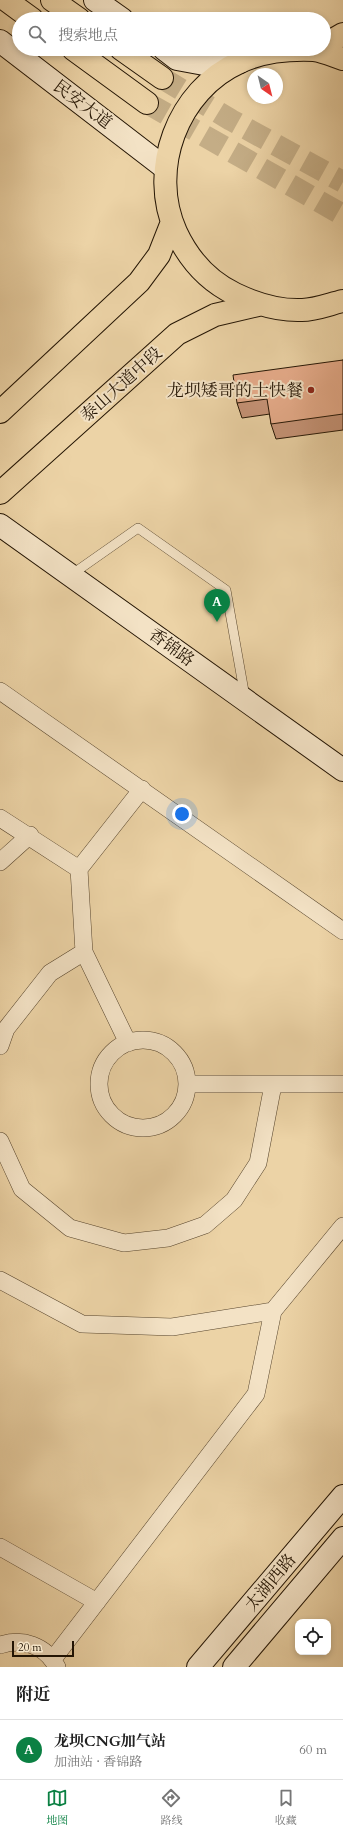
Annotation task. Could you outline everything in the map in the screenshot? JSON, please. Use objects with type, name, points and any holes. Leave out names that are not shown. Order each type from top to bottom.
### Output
[{"type":"main road","points":[[6,0],[22,12]]},
{"type":"main road","points":[[52,0],[69,12]]},
{"type":"main road","points":[[331,41],[343,34]]},
{"type":"main road","points":[[331,54],[343,59]]},
{"type":"main road","points":[[83,56],[147,103]]},
{"type":"main road","points":[[131,56],[162,78]]},
{"type":"main road","points":[[258,56],[240,62],[217,75],[197,94],[181,116],[171,141],[165,168],[165,195],[172,222],[183,247],[199,268],[218,286],[258,305],[302,310],[343,301]]},
{"type":"main road","points":[[0,412],[139,282],[159,255],[172,222]]},
{"type":"main road","name":"泰山大道中段","points":[[0,493],[177,334],[216,315],[258,305]]},
{"type":"street","points":[[95,0],[112,12]]},
{"type":"street","name":"民安大道","points":[[0,41],[12,50]]},
{"type":"street","name":"民安大道","points":[[19,56],[165,168]]},
{"type":"street","points":[[173,56],[177,59],[204,64],[240,62]]},
{"type":"street","name":"香锦路","points":[[0,525],[343,770]]},
{"type":"street","points":[[0,691],[343,930]]},
{"type":"street","points":[[128,1043],[84,952],[80,869],[142,789]]},
{"type":"street","points":[[0,818],[30,835],[80,869]]},
{"type":"street","points":[[0,862],[30,835]]},
{"type":"street","points":[[0,1046],[6,1029],[50,973],[84,952]]},
{"type":"street","points":[[142,1040],[155,1042],[168,1048],[178,1058],[184,1070],[187,1084],[185,1098],[179,1110],[169,1119],[157,1126],[144,1128],[130,1127],[118,1121],[108,1112],[102,1100],[99,1087],[100,1073],[106,1060],[116,1050],[128,1043],[142,1040]]},
{"type":"street","points":[[187,1084],[343,1084]]},
{"type":"street","points":[[0,1141],[22,1189],[70,1228],[124,1243],[168,1238],[205,1225],[234,1200],[258,1163],[273,1085]]},
{"type":"street","points":[[0,1645],[11,1642],[26,1642],[41,1648],[55,1663],[97,1602],[256,1394],[273,1311],[343,1226]]},
{"type":"street","points":[[0,1280],[82,1324],[172,1327],[273,1311]]},
{"type":"street","name":"太湖西路","points":[[198,1667],[343,1496]]},
{"type":"street","name":"太湖西路","points":[[234,1667],[343,1538]]},
{"type":"street","points":[[0,1547],[97,1602]]},
{"type":"lane","points":[[71,575],[138,528],[226,590],[246,700]]},
{"type":"building","points":[[343,360],[343,414],[271,424],[267,399],[237,403],[233,375]]},
{"type":"tunnel","points":[[162,78],[231,120],[343,182]]},
{"type":"tunnel","points":[[147,103],[343,215]]},
{"type":"place","name":"龙坝矮哥的士快餐","points":[[311,390]]},
{"type":"place","name":"龙坝CNG加气站","points":[[217,622]]}]
